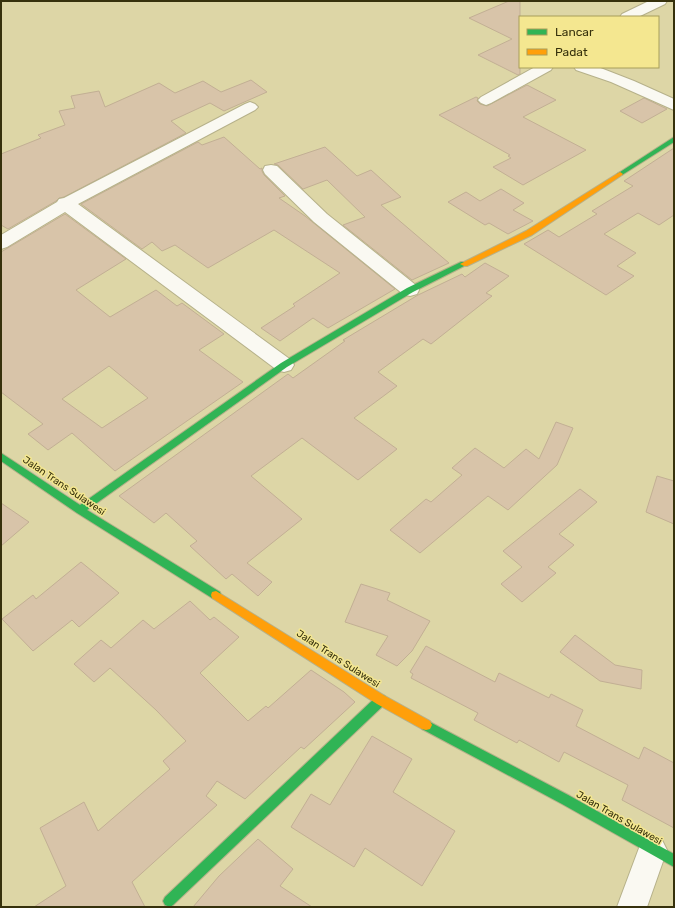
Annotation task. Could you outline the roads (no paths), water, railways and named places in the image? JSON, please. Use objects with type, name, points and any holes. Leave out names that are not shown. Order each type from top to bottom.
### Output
[{"type":"main road","points":[[80,510],[284,365],[410,290],[528,233],[674,139]]},
{"type":"main road","name":"Jalan Trans Sulawesi","points":[[1,456],[80,510],[381,700],[566,800],[663,855]]},
{"type":"main road","points":[[169,901],[381,700]]},
{"type":"street","points":[[629,16],[660,1]]},
{"type":"street","points":[[486,100],[544,68]]},
{"type":"street","points":[[584,68],[622,81],[674,106]]},
{"type":"street","points":[[1,243],[65,204],[177,147],[250,107]]},
{"type":"street","points":[[271,170],[291,192],[327,224],[410,290]]},
{"type":"street","points":[[65,204],[284,365]]},
{"type":"street","points":[[632,907],[663,855]]}]
